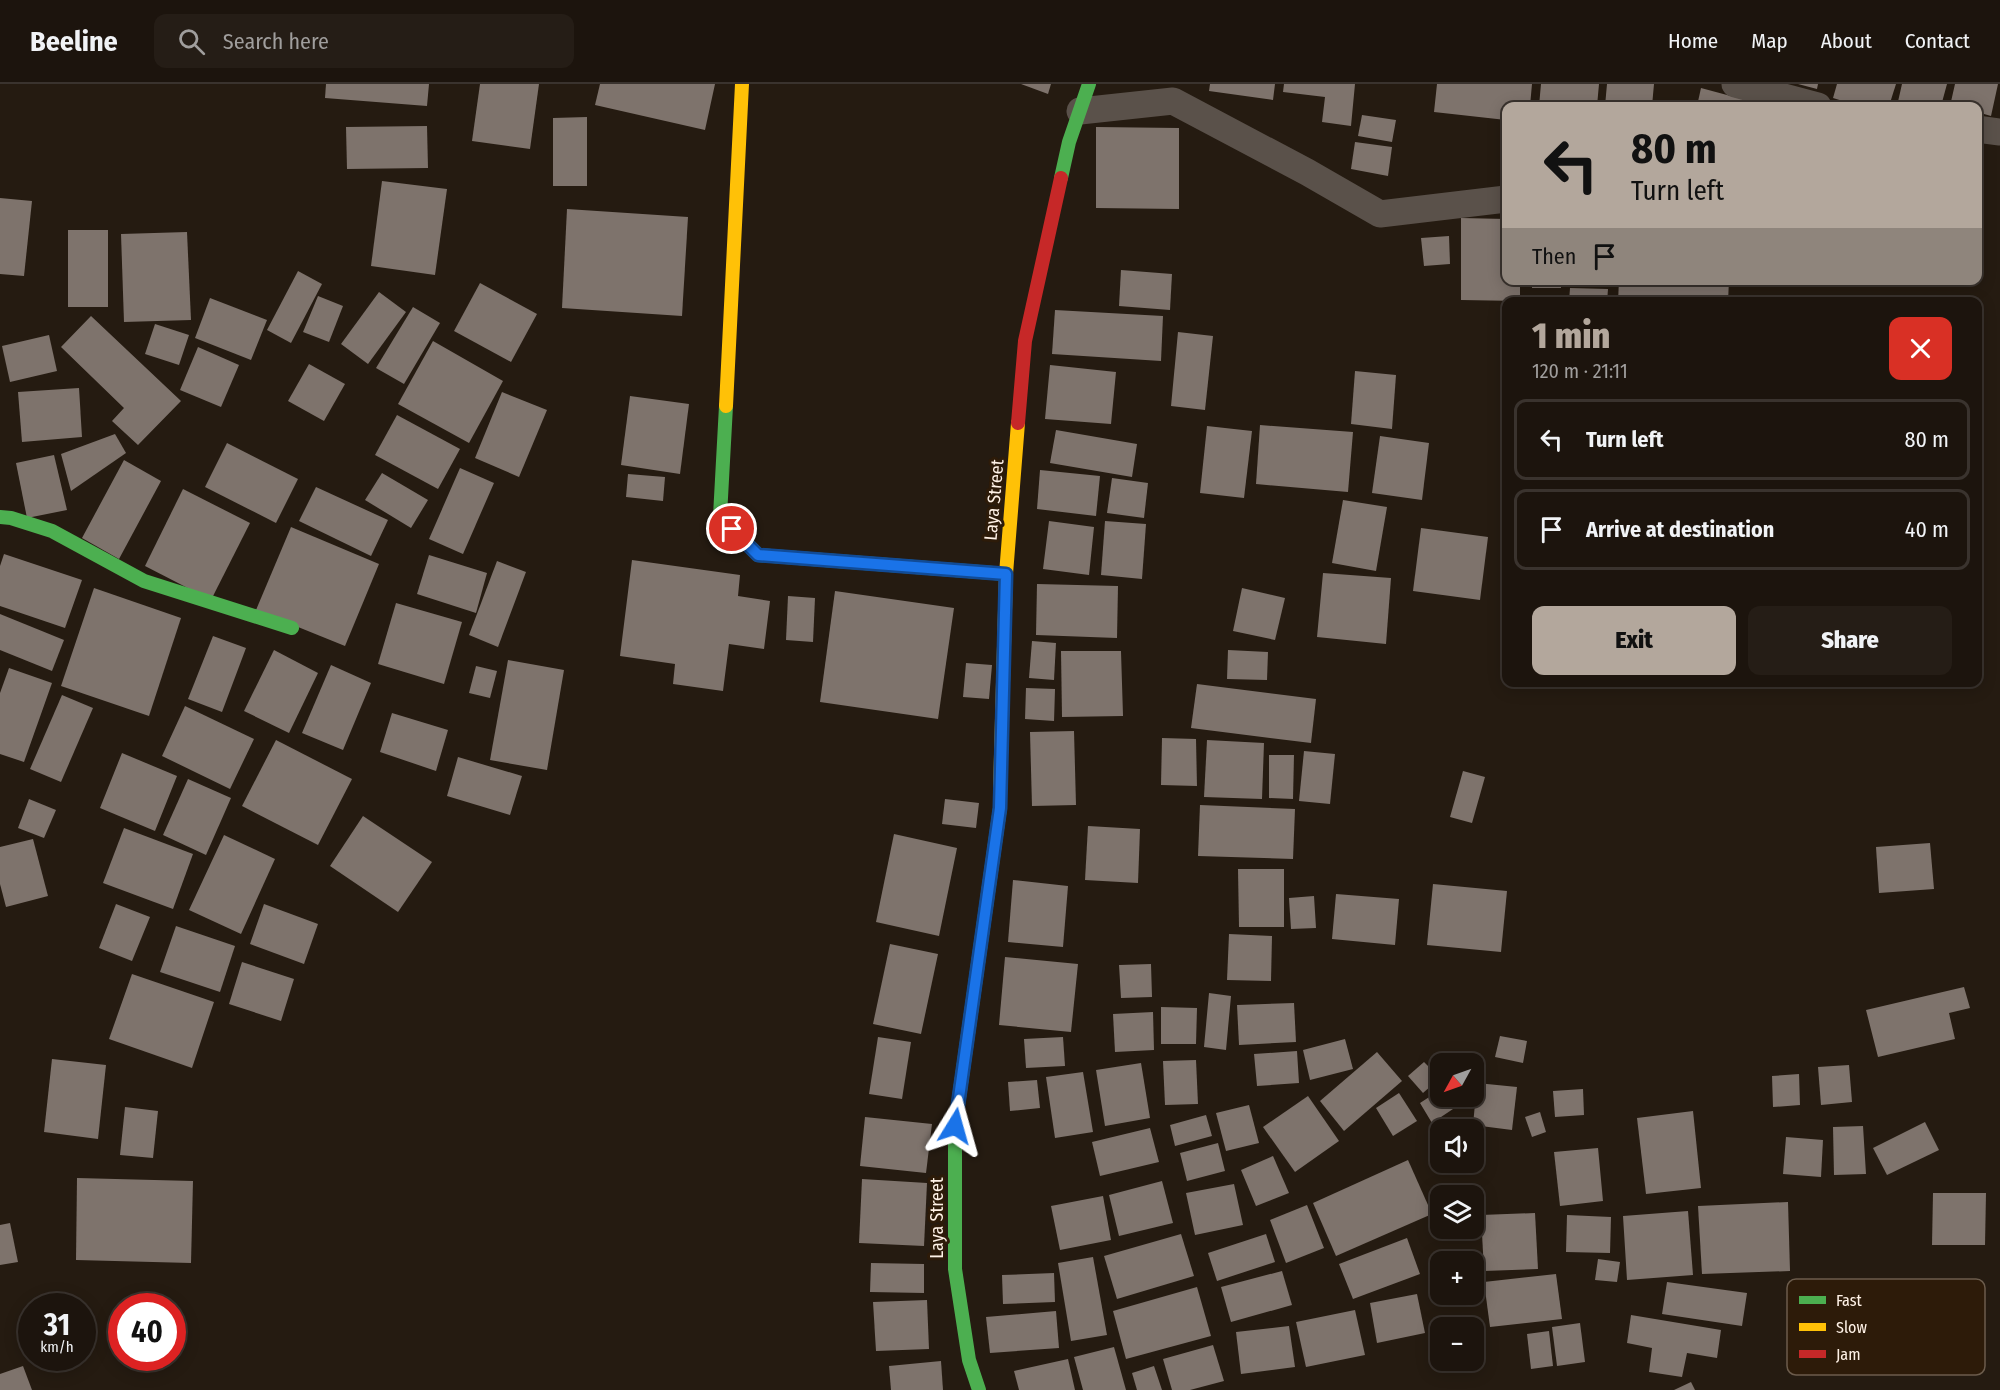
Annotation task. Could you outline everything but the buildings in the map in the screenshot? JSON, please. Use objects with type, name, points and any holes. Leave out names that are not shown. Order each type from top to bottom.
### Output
[{"type":"street","points":[[742,84],[720,516],[758,555],[1006,574]]},
{"type":"street","name":"Laya Street","points":[[979,1390],[969,1360],[955,1269],[955,1126],[1000,808],[1006,574],[1025,341],[1069,142],[1089,84]]},
{"type":"street","points":[[0,517],[11,518],[52,531],[144,581],[292,628]]},
{"type":"lane","points":[[1735,84],[1803,102]]},
{"type":"lane","points":[[1080,111],[1173,101],[1307,172],[1380,214],[1502,199]]},
{"type":"lane","points":[[1982,130],[2000,132]]},
{"type":"traffic: fast","points":[[1061,178],[1069,142],[1089,84]]},
{"type":"traffic: fast","points":[[726,406],[720,516],[758,555],[1006,574]]},
{"type":"traffic: fast","points":[[0,517],[11,518],[52,531],[144,581],[292,628]]},
{"type":"traffic: fast","points":[[979,1390],[969,1360],[955,1269],[955,1126],[1000,808],[1000,791]]},
{"type":"traffic: slow","points":[[726,406],[742,84]]},
{"type":"traffic: slow","points":[[1000,791],[1006,574],[1018,423]]},
{"type":"traffic: jam","points":[[1018,423],[1025,341],[1061,178]]},
{"type":"route","points":[[732,529],[758,555],[1006,574],[1000,808],[955,1126]]}]
